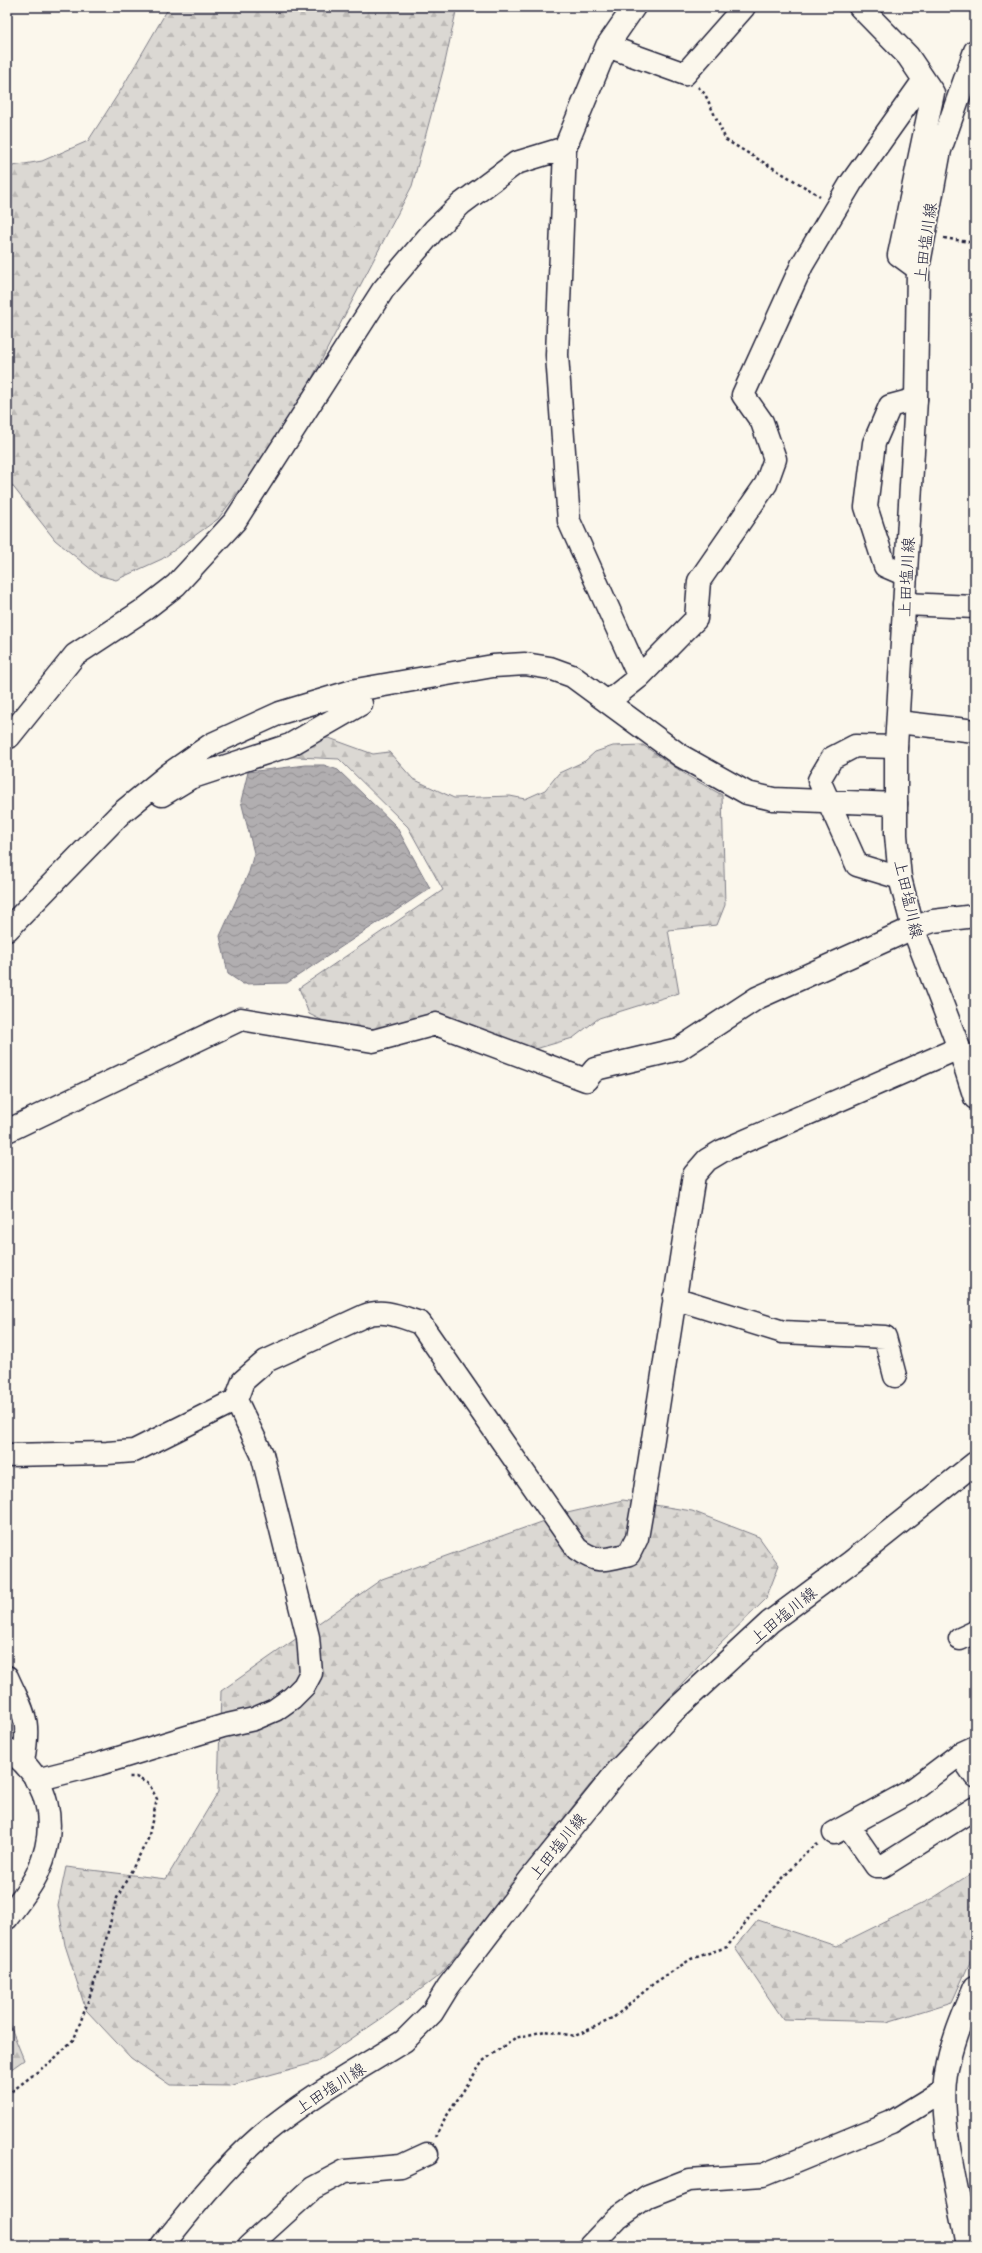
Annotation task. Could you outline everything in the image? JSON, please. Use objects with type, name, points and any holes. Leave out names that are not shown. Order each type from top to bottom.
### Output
[{"type":"street","points":[[634,7],[607,46],[565,148],[557,355],[569,521],[639,677]]},
{"type":"street","points":[[607,46],[685,74],[744,7]]},
{"type":"street","points":[[860,7],[908,56],[933,93],[899,255],[918,269]]},
{"type":"street","name":"上田塩川線","points":[[975,51],[940,150],[918,269],[916,399],[896,747],[896,835],[900,878],[913,928],[965,1052],[975,1098]]},
{"type":"street","points":[[609,702],[639,677],[696,619],[699,581],[766,484],[775,460],[762,422],[743,395],[802,265],[851,182],[924,80]]},
{"type":"street","points":[[7,736],[9,737],[74,655],[145,609],[176,585],[235,521],[383,290],[434,230],[461,204],[516,163],[565,148]]},
{"type":"street","points":[[906,575],[885,566],[866,507],[874,443],[890,406],[916,399]]},
{"type":"street","points":[[904,604],[975,607]]},
{"type":"street","points":[[7,930],[120,814],[212,744],[280,713],[356,690],[493,666],[525,664],[550,668],[572,676],[681,756],[747,793],[773,799],[896,804]]},
{"type":"street","points":[[142,796],[150,802],[190,778],[290,745],[361,704],[356,690]]},
{"type":"street","points":[[898,722],[975,731]]},
{"type":"street","points":[[896,747],[855,746],[832,758],[819,780],[857,865],[900,878]]},
{"type":"street","points":[[7,1130],[241,1020],[373,1041],[436,1024],[586,1080],[595,1069],[679,1049],[721,1023],[757,998],[913,928],[932,921],[975,916]]},
{"type":"street","points":[[7,1455],[134,1451],[236,1400],[243,1381],[266,1361],[364,1316],[372,1313],[388,1312],[420,1323],[577,1549],[591,1559],[606,1560],[629,1554],[637,1538],[694,1175],[707,1160],[781,1124],[965,1052]]},
{"type":"street","points":[[674,1298],[783,1332],[885,1337],[896,1376]]},
{"type":"street","points":[[36,1780],[99,1764],[223,1726],[254,1719],[275,1710],[292,1698],[304,1686],[311,1673],[308,1636],[262,1454],[236,1400]]},
{"type":"street","name":"上田塩川線","points":[[162,2246],[211,2184],[261,2136],[303,2104],[404,2041],[417,2030],[432,2013],[448,1987],[531,1878],[620,1768],[677,1708],[770,1622],[850,1562],[975,1463]]},
{"type":"street","points":[[7,1677],[26,1718],[28,1736],[15,1755],[36,1780],[44,1793],[50,1814],[48,1842],[38,1872],[7,1918]]},
{"type":"street","points":[[975,1776],[967,1751],[911,1791],[842,1830],[876,1866],[883,1866],[975,1808]]},
{"type":"street","points":[[968,2246],[948,2134],[944,2090],[955,2036],[975,1987]]},
{"type":"street","points":[[590,2246],[618,2217],[648,2196],[689,2180],[763,2175],[892,2122],[944,2090]]},
{"type":"street","points":[[249,2246],[313,2188],[345,2171],[401,2166],[427,2154]]},
{"type":"path","points":[[685,74],[705,94],[726,140],[837,206]]},
{"type":"path","points":[[924,235],[975,243]]},
{"type":"path","points":[[7,2095],[54,2059],[74,2039],[97,1975],[116,1900],[148,1839],[157,1799],[149,1784],[136,1777],[123,1777]]},
{"type":"path","points":[[427,2154],[442,2123],[483,2062],[515,2038],[545,2031],[575,2036],[612,2020],[653,1984],[691,1959],[727,1948],[755,1910],[804,1854],[842,1830]]},
{"type":"green space","points":[[169,7],[457,7],[444,67],[412,186],[285,430],[218,519],[162,559],[116,580],[98,575],[55,540],[7,479],[7,167],[42,161],[88,141],[122,88]]},
{"type":"green space","points":[[329,738],[373,754],[389,752],[413,779],[454,798],[510,796],[525,799],[545,790],[559,773],[585,761],[595,752],[613,746],[643,745],[688,776],[722,795],[725,905],[717,925],[668,930],[679,993],[599,1018],[573,1038],[532,1050],[468,1039],[425,1036],[354,1036],[309,1014],[299,988],[443,890],[408,827],[339,759],[277,756],[315,739]]},
{"type":"green space","points":[[623,1500],[692,1511],[759,1537],[779,1565],[766,1599],[708,1656],[589,1786],[441,1974],[388,2014],[317,2062],[229,2086],[170,2085],[131,2058],[86,2010],[65,1945],[58,1905],[66,1867],[166,1879],[218,1792],[221,1691],[382,1579],[563,1514]]},
{"type":"green space","points":[[975,1871],[975,1951],[952,2002],[887,2022],[783,2019],[735,1948],[758,1920],[836,1946],[933,1898]]},
{"type":"green space","points":[[7,2018],[24,2060],[7,2072]]},
{"type":"water","points":[[306,765],[324,765],[338,770],[396,826],[430,888],[287,983],[243,984],[228,974],[220,936],[249,872],[254,853],[241,801],[248,772]]}]
